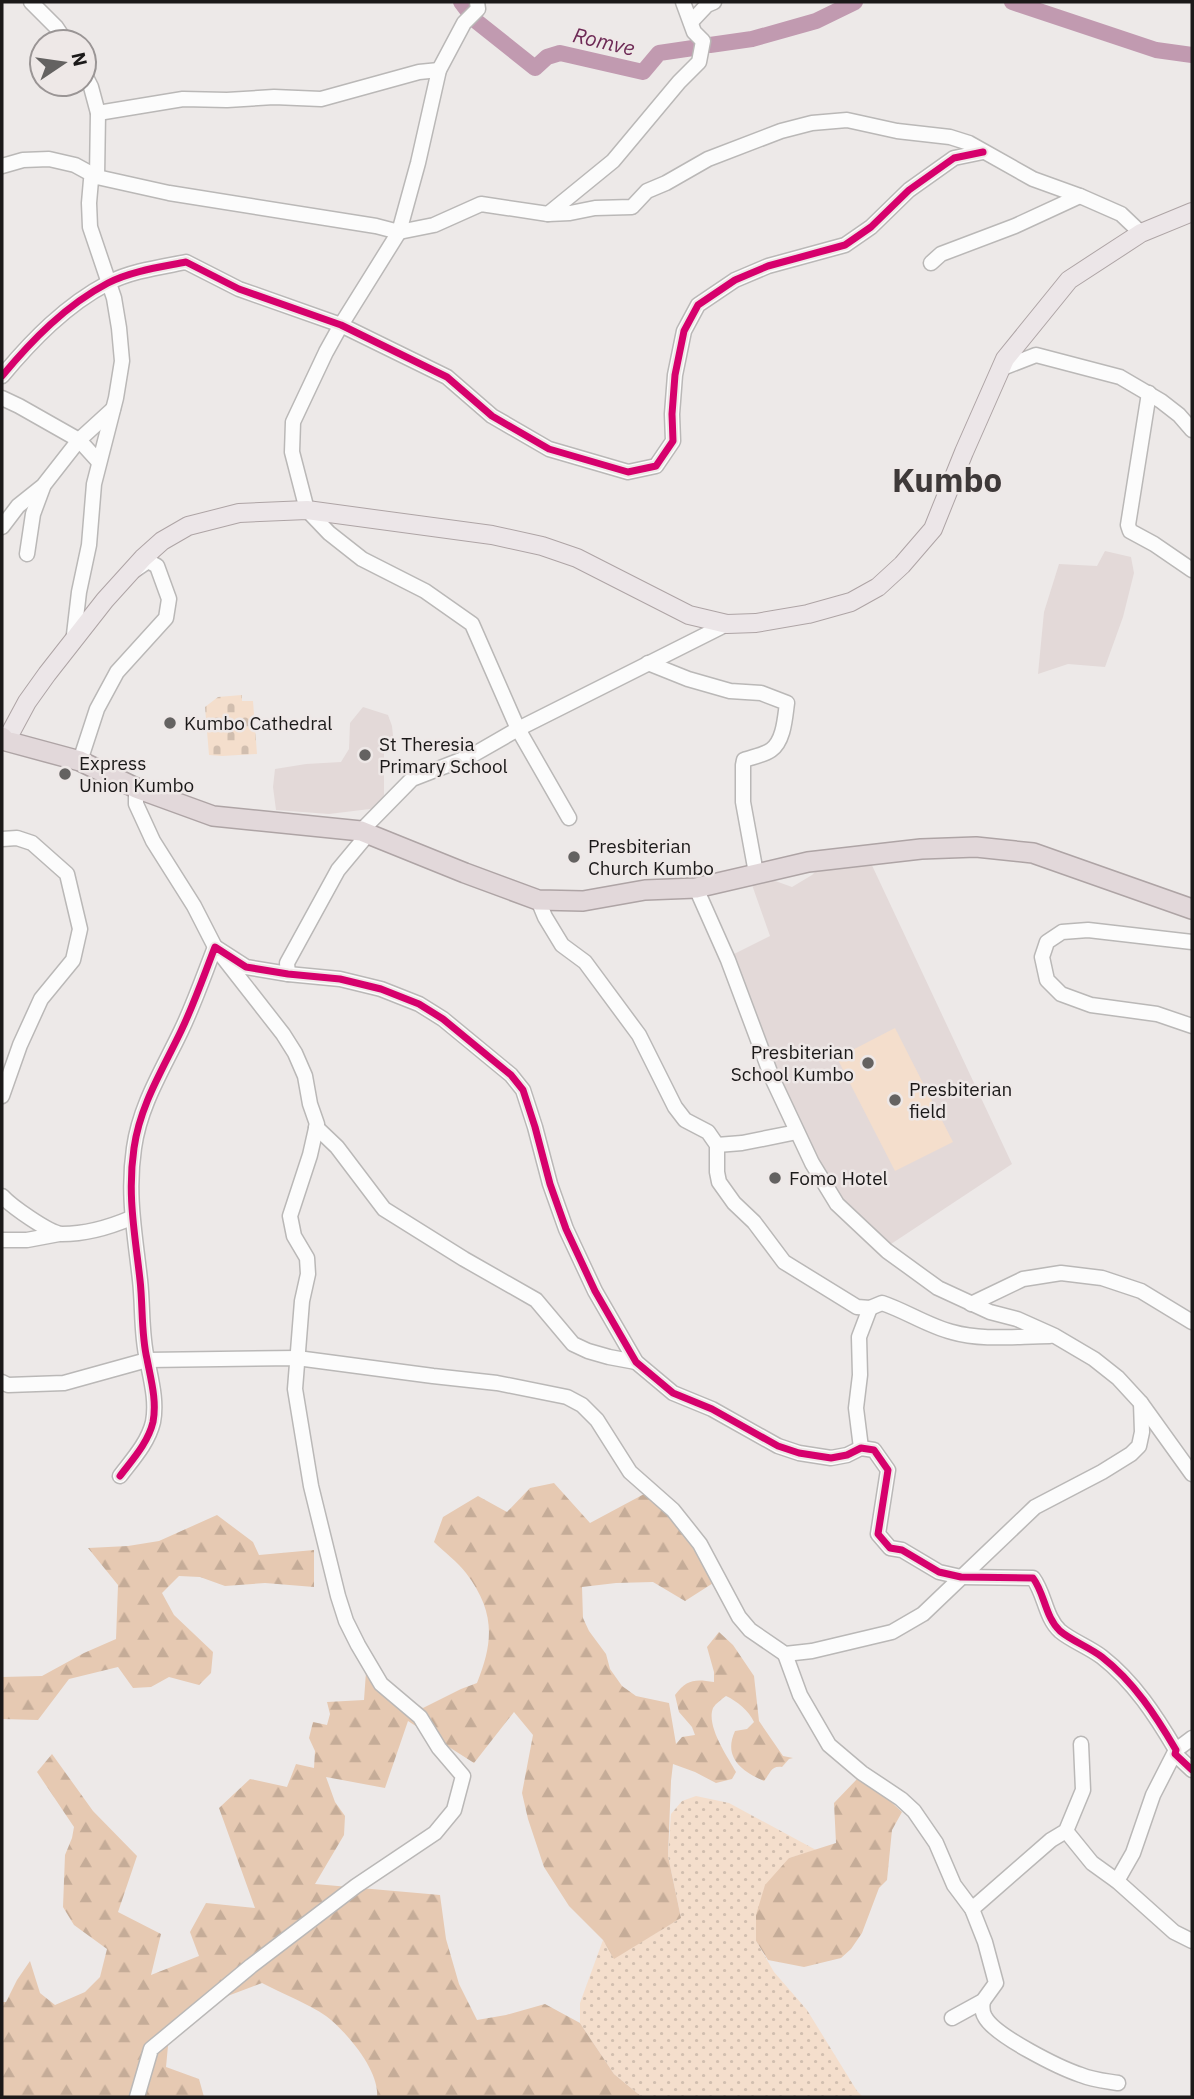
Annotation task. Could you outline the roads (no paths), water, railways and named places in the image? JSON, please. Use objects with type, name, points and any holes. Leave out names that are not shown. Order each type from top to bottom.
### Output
[{"type":"highway","points":[[4,739],[80,761],[136,788],[213,816],[365,833],[538,900],[583,901],[645,890],[696,888],[756,873],[833,859],[921,849],[976,847],[1033,853],[1192,909]]},
{"type":"main road","points":[[4,739],[27,702],[105,600],[162,541],[188,526],[239,513],[307,510],[492,535],[542,546],[577,558],[689,615],[727,624],[756,624],[851,602],[878,587],[929,536],[1005,359],[1069,280],[1141,233],[1192,212]]},
{"type":"street","points":[[31,2],[57,28]]},
{"type":"street","points":[[477,2],[478,9],[464,23],[439,70],[399,232],[341,325],[293,422],[292,452],[307,510],[329,533],[362,559],[425,591],[472,624],[518,729],[569,818]]},
{"type":"street","points":[[548,214],[612,161],[699,62],[702,41],[694,32],[683,2]]},
{"type":"street","points":[[691,22],[707,5],[714,2]]},
{"type":"street","points":[[98,113],[183,99],[321,99],[419,72],[439,70]]},
{"type":"street","points":[[94,98],[98,113],[97,177]]},
{"type":"street","points":[[2,166],[23,160],[49,159],[75,165],[97,177],[169,193],[399,232],[434,225],[481,204],[548,214],[632,207],[647,191],[708,159],[782,131],[812,123],[847,120],[969,142],[1033,179],[1121,215],[1141,233]]},
{"type":"street","points":[[2,376],[69,307],[110,282],[186,262],[239,289],[341,325],[447,377],[492,416],[549,449],[628,472],[656,466],[673,441],[672,414],[677,364],[684,331],[698,305],[735,280],[768,266],[845,245],[871,227],[909,190],[954,158],[983,152]]},
{"type":"street","points":[[73,643],[79,592],[89,545],[94,484],[114,408],[122,361],[110,282],[90,227],[91,180],[97,177]]},
{"type":"street","points":[[931,263],[941,254],[1015,226],[1080,196]]},
{"type":"street","points":[[1023,337],[1036,355]]},
{"type":"street","points":[[1000,369],[1036,355],[1120,377],[1149,393],[1179,415],[1192,430]]},
{"type":"street","points":[[1149,393],[1128,525],[1130,531],[1192,570]]},
{"type":"street","points":[[2,398],[79,440],[99,462]]},
{"type":"street","points":[[2,527],[18,506],[43,486],[79,440],[114,408]]},
{"type":"street","points":[[27,554],[33,514],[43,486]]},
{"type":"street","points":[[80,761],[97,709],[117,672],[166,618],[169,599],[157,566],[148,561],[129,575]]},
{"type":"street","points":[[288,974],[287,963],[338,870],[365,833],[412,779],[471,756],[518,729],[727,624]]},
{"type":"street","points":[[648,663],[688,679],[730,691],[761,693],[787,703],[785,724],[771,751],[744,760],[743,765],[743,802],[756,873]]},
{"type":"street","points":[[136,788],[136,804],[153,841],[194,906],[215,947],[283,1034],[305,1076],[317,1124],[290,1216],[295,1236],[307,1258],[308,1274],[302,1301],[295,1389],[311,1486],[346,1621],[381,1684],[420,1717],[439,1748],[463,1776],[454,1810],[435,1833],[356,1886],[251,1966],[151,2049],[137,2097]]},
{"type":"street","points":[[2,839],[17,838],[32,843],[67,874],[80,929],[73,960],[41,999],[20,1045],[2,1096]]},
{"type":"street","points":[[696,888],[728,960],[773,1080],[812,1163],[836,1204],[887,1251],[938,1287],[971,1304],[1017,1319],[1077,1347],[1118,1378],[1140,1403],[1192,1474]]},
{"type":"street","points":[[538,900],[562,946],[585,962],[639,1035],[675,1107],[685,1120],[708,1132],[717,1145],[719,1182],[785,1262],[857,1307],[870,1308],[882,1303],[962,1335],[1055,1336]]},
{"type":"street","points":[[1192,942],[1088,930],[1062,932],[1047,942],[1042,957],[1047,979],[1061,994],[1091,1005],[1157,1014],[1192,1026]]},
{"type":"street","points":[[215,947],[246,967],[340,979],[382,989],[419,1004],[443,1019],[511,1075],[523,1090],[530,1109],[550,1184],[566,1228],[595,1291],[636,1362],[673,1393],[712,1409],[778,1446],[799,1453],[831,1458],[862,1448],[874,1450],[888,1469],[878,1534],[890,1548],[902,1550],[939,1572],[961,1577],[1033,1578],[1049,1615],[1059,1630],[1102,1657],[1150,1706],[1176,1750],[1175,1754],[1192,1770]]},
{"type":"street","points":[[120,1476],[143,1445],[153,1423],[154,1395],[147,1360],[140,1278],[131,1218],[134,1145],[157,1075],[182,1030],[215,947]]},
{"type":"street","points":[[316,1127],[337,1147],[384,1209],[536,1300],[573,1344],[598,1354],[636,1362]]},
{"type":"street","points":[[717,1145],[797,1132]]},
{"type":"street","points":[[2,1196],[12,1207],[59,1234]]},
{"type":"street","points":[[2,1240],[26,1240],[107,1228],[131,1218]]},
{"type":"street","points":[[971,1304],[1023,1279],[1060,1273],[1102,1278],[1140,1292],[1192,1322]]},
{"type":"street","points":[[862,1448],[856,1408],[860,1375],[859,1337],[870,1308]]},
{"type":"street","points":[[2,1382],[8,1385],[64,1382],[147,1360],[297,1358],[497,1383],[567,1397],[582,1405],[597,1420],[630,1472],[673,1510],[700,1544],[739,1617],[750,1630],[785,1654],[800,1695],[829,1745],[862,1773],[901,1799],[914,1811],[936,1843],[954,1885],[972,1909],[996,1981],[983,2001],[985,2018],[1006,2036],[1063,2068],[1084,2077],[1118,2083]]},
{"type":"street","points":[[785,1654],[822,1649],[892,1632],[923,1614],[1035,1507],[1131,1454],[1139,1446],[1142,1432],[1140,1403]]},
{"type":"street","points":[[1117,1881],[1133,1853],[1153,1795],[1176,1750],[1192,1738]]},
{"type":"street","points":[[972,1909],[1066,1830],[1083,1790],[1082,1744]]},
{"type":"street","points":[[1066,1830],[1092,1863],[1117,1881],[1174,1932],[1192,1941]]},
{"type":"street","points":[[952,2018],[983,2001]]},
{"type":"waterway","name":"Romve","points":[[461,2],[467,10]]},
{"type":"waterway","name":"Romve","points":[[710,45],[752,39],[816,21],[855,2]]},
{"type":"waterway","name":"Romve","points":[[1012,2],[1156,50],[1192,55]]},
{"type":"waterway","name":"Romve","points":[[476,21],[535,68],[547,57],[560,53],[643,72],[659,53],[693,48]]},
{"type":"place","name":"Kumbo Cathedral","points":[[170,723]]},
{"type":"place","name":"St Theresia Primary School","points":[[365,755]]},
{"type":"place","name":"Express Union Kumbo","points":[[65,774]]},
{"type":"place","name":"Presbiterian Church Kumbo","points":[[574,857]]},
{"type":"place","name":"Presbiterian School Kumbo","points":[[868,1063]]},
{"type":"place","name":"Presbiterian field","points":[[895,1100]]},
{"type":"place","name":"Fomo Hotel","points":[[775,1178]]},
{"type":"district","name":"Kumbo","points":[[947,479]]}]
